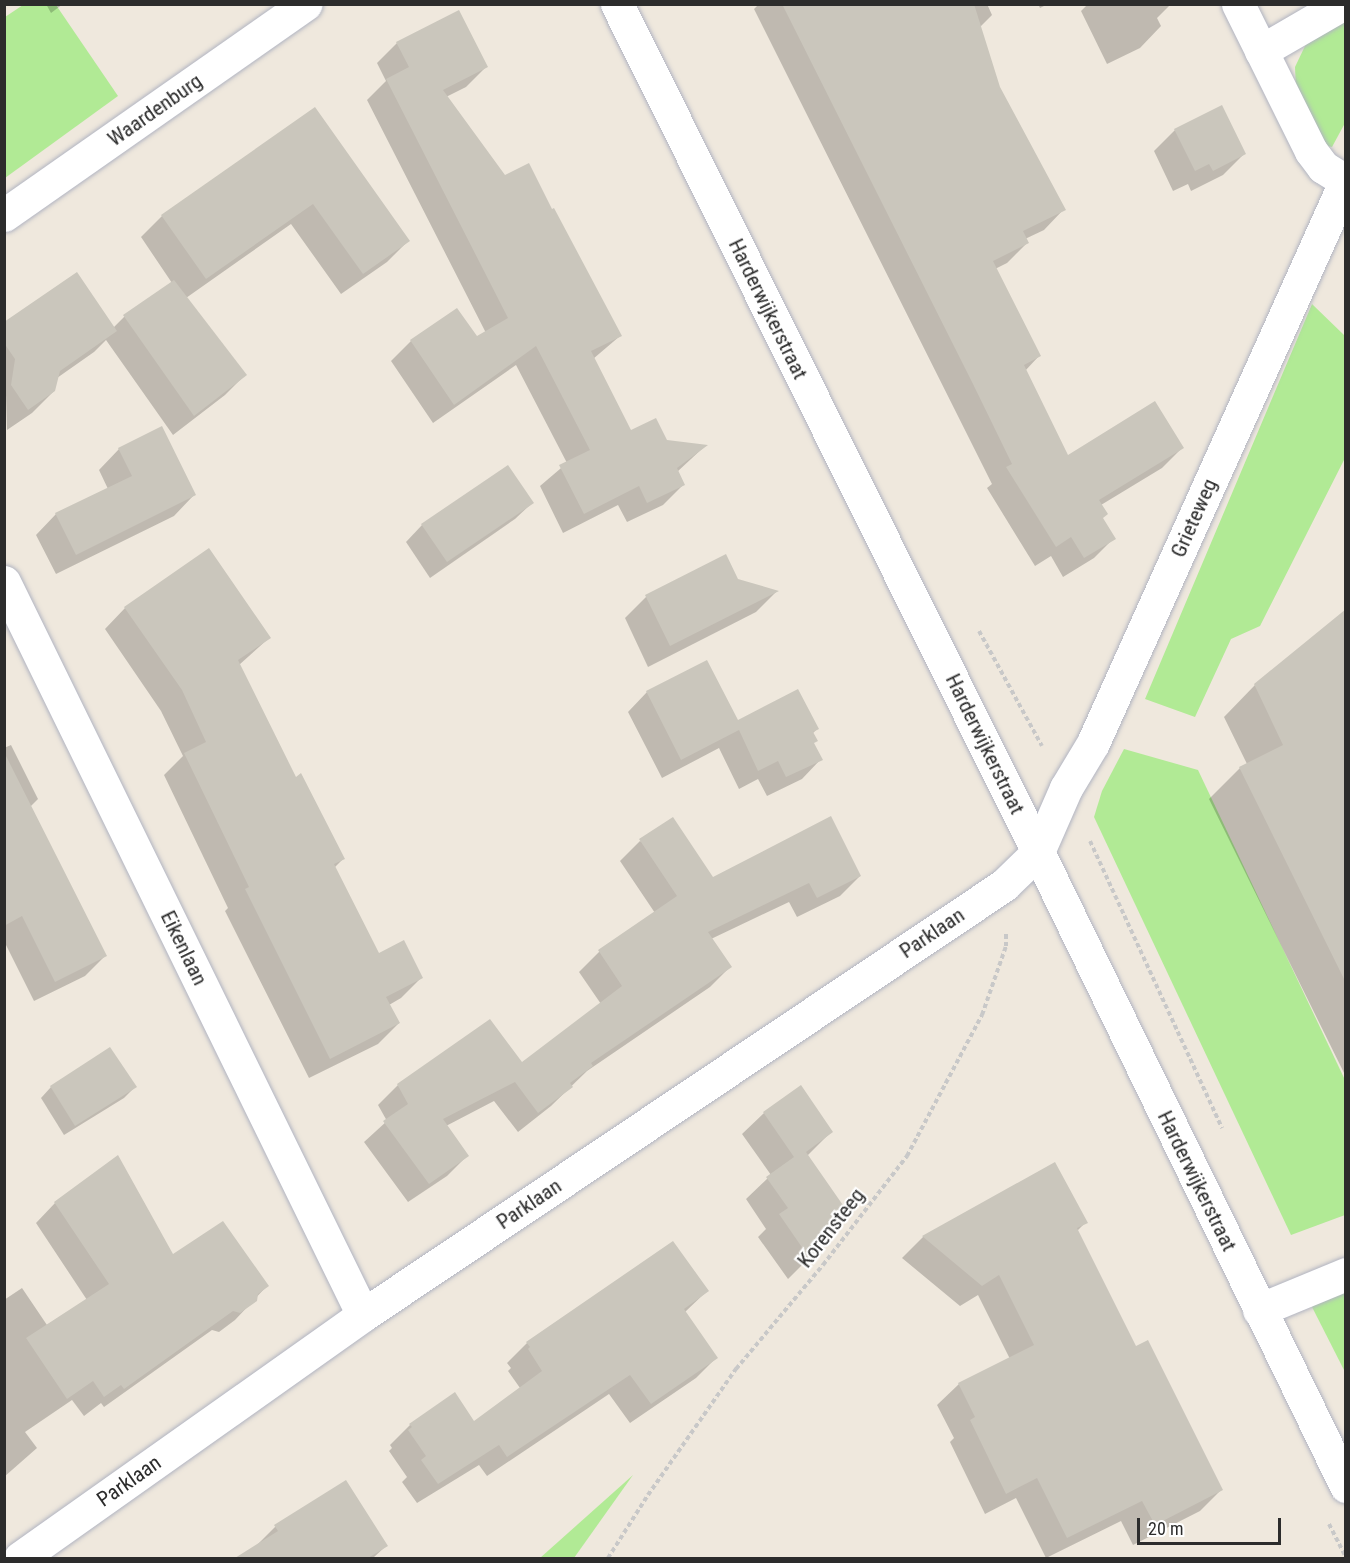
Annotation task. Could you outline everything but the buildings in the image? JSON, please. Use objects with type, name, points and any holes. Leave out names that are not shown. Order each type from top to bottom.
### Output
[{"type":"street","name":"Waardenburg","points":[[4,214],[304,4]]},
{"type":"street","name":"Harderwijkerstraat","points":[[617,4],[1038,852],[1346,1486]]},
{"type":"street","name":"Grieteweg","points":[[1038,852],[1066,788],[1093,743],[1345,181],[1323,167],[1311,151],[1238,4]]},
{"type":"street","points":[[1261,51],[1342,4]]},
{"type":"street","name":"Eikenlaan","points":[[4,582],[363,1315]]},
{"type":"street","name":"Parklaan","points":[[20,1558],[363,1315],[1004,885],[1038,852]]},
{"type":"street","points":[[1259,1310],[1346,1274]]},
{"type":"path","name":"Korensteeg","points":[[608,1558],[648,1495],[736,1369],[823,1265],[907,1156],[982,1015],[1006,946],[1004,885]]},
{"type":"green space","points":[[23,5],[56,5],[118,96],[5,178],[5,17]]},
{"type":"green space","points":[[1345,18],[1345,123],[1332,147],[1327,146],[1296,90],[1295,67],[1305,46],[1316,35]]},
{"type":"green space","points":[[1312,304],[1345,336],[1345,458],[1260,626],[1231,639],[1195,717],[1145,699]]},
{"type":"green space","points":[[1124,749],[1198,770],[1345,1080],[1345,1215],[1291,1235],[1094,817],[1102,791]]},
{"type":"green space","points":[[1345,1290],[1345,1372],[1311,1305]]},
{"type":"green space","points":[[633,1475],[574,1558],[540,1558]]}]
